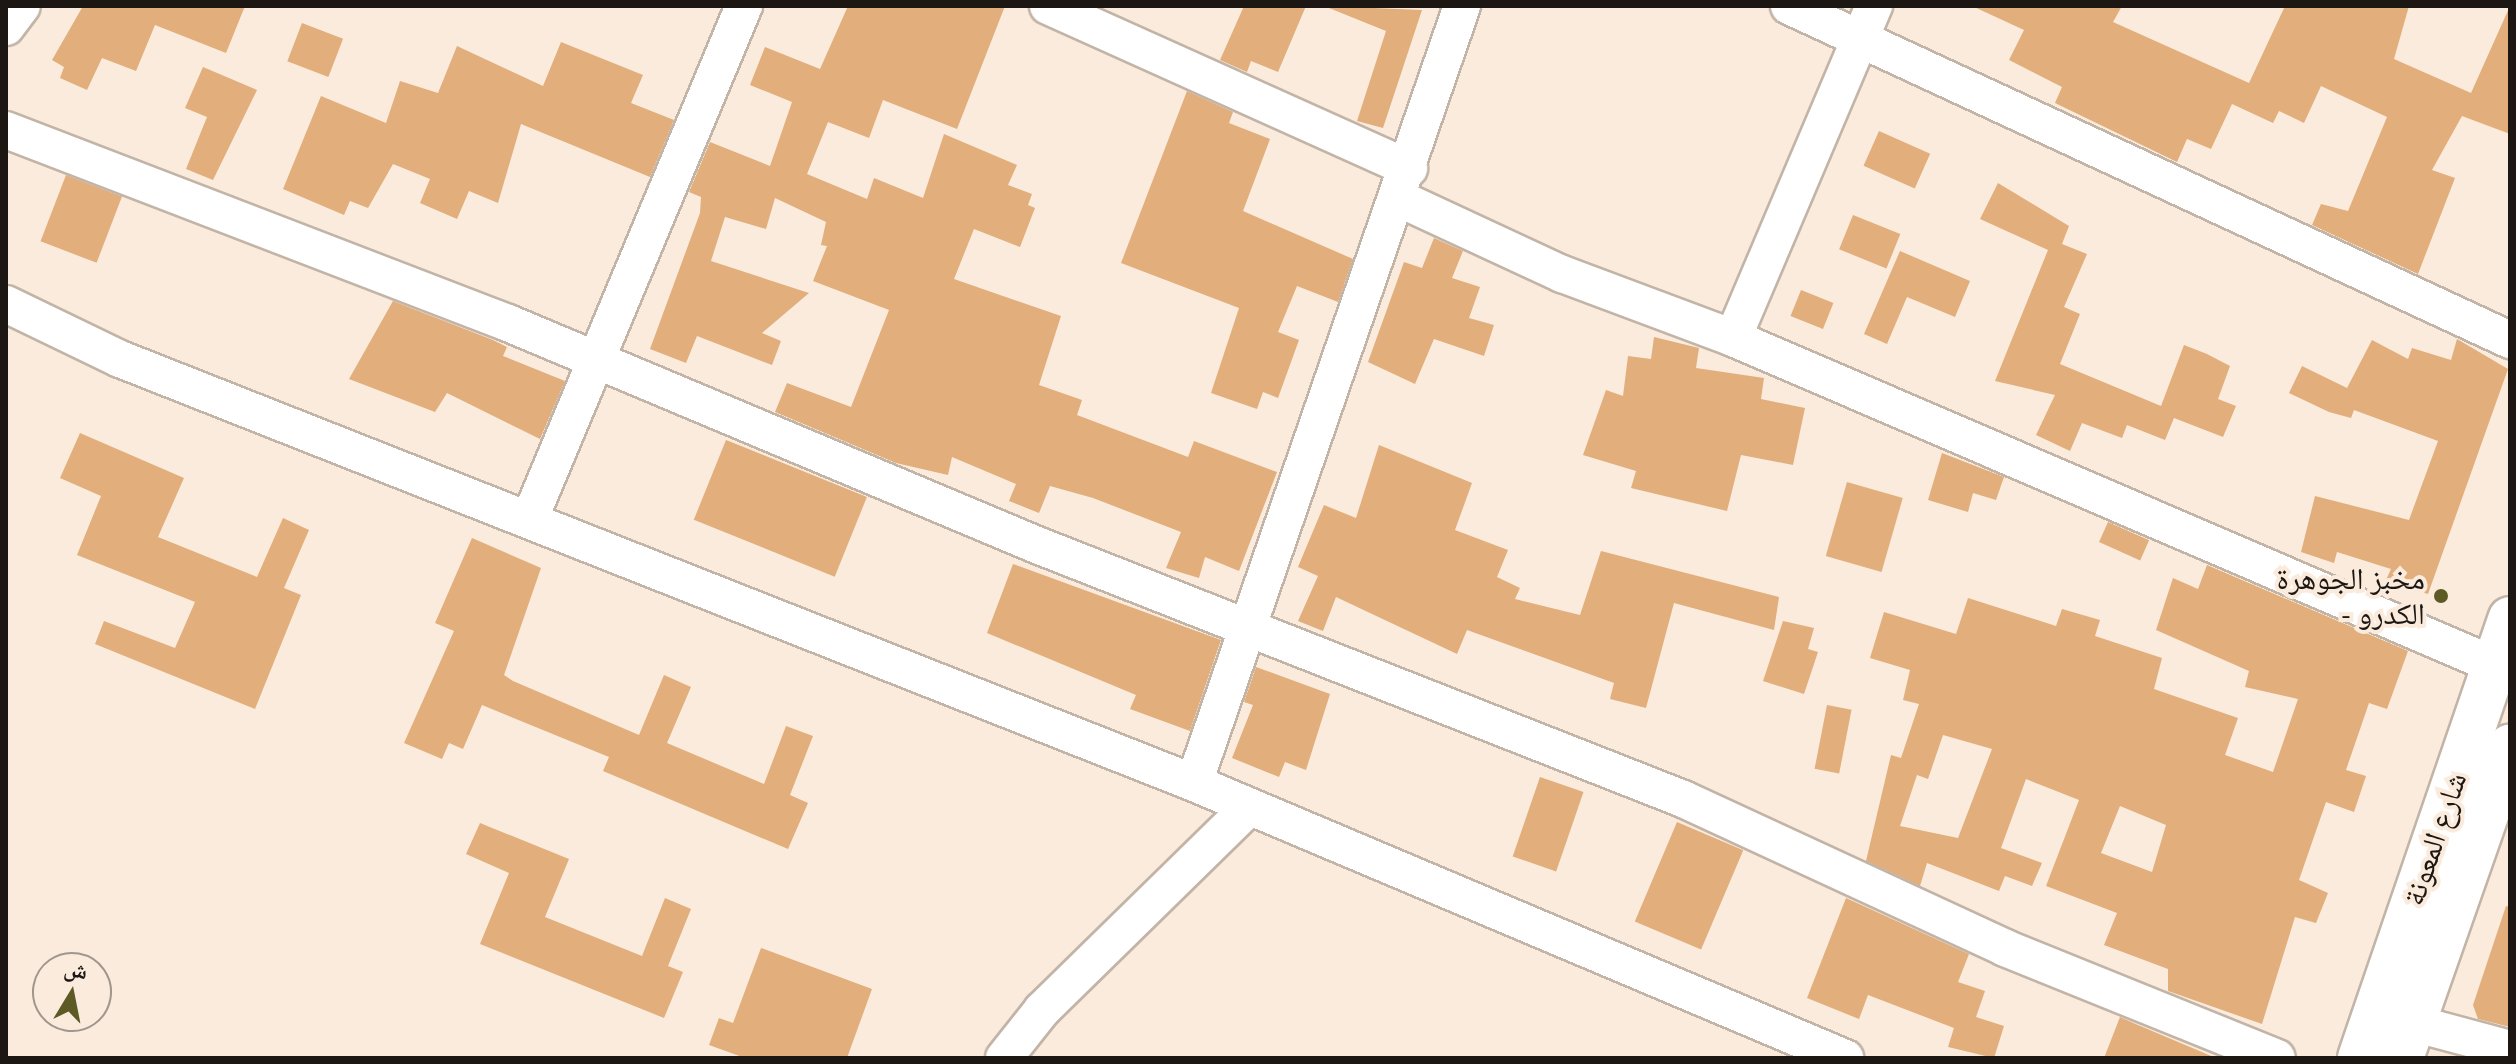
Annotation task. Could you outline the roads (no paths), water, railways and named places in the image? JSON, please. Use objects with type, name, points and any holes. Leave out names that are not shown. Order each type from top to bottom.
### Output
[{"type":"highway","name":"شارع المعونة","points":[[2360,1058],[2510,619]]},
{"type":"highway","name":"شارع المعونة","points":[[2407,1040],[2509,751]]},
{"type":"street","points":[[6,27],[22,6]]},
{"type":"street","points":[[530,518],[744,6]]},
{"type":"street","points":[[1048,6],[1404,183],[1562,274],[1733,338],[2494,665]]},
{"type":"street","points":[[1194,783],[1404,183],[1462,6]]},
{"type":"street","points":[[1789,6],[2510,340]]},
{"type":"street","points":[[1733,338],[1874,6]]},
{"type":"street","points":[[6,130],[1683,799],[2005,948],[2277,1058]]},
{"type":"street","points":[[6,304],[120,359],[530,518],[1194,783],[1845,1058]]},
{"type":"street","points":[[1004,1058],[1042,1010],[1248,808]]},
{"type":"street","points":[[2407,1040],[2510,1049]]},
{"type":"place","name":"مخبز الجوهرة - الكدرو","points":[[2441,596]]}]
